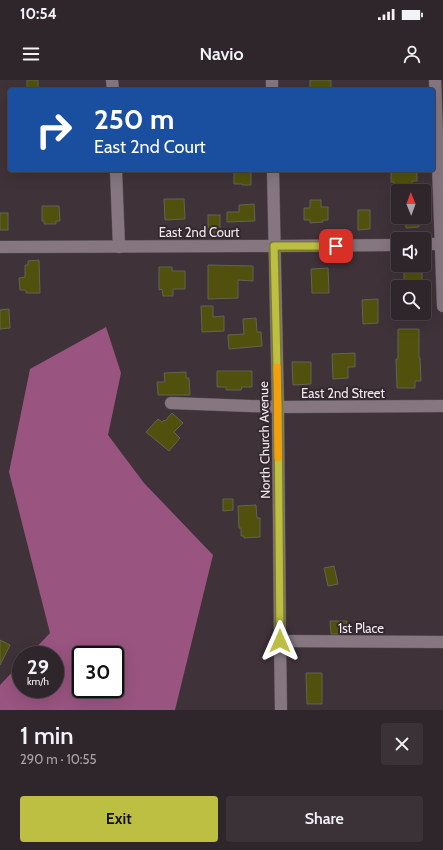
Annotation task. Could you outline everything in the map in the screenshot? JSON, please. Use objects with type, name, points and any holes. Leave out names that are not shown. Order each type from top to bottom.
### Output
[{"type":"street","points":[[435,80],[443,306]]},
{"type":"street","points":[[116,172],[119,247]]},
{"type":"street","name":"North Church Avenue","points":[[273,172],[278,407],[281,710]]},
{"type":"street","points":[[431,244],[442,244]]},
{"type":"street","name":"East 2nd Court","points":[[0,247],[391,245]]},
{"type":"street","name":"East 2nd Street","points":[[171,403],[278,407],[443,406]]},
{"type":"street","name":"1st Place","points":[[280,641],[443,642]]},
{"type":"shaded area","points":[[106,327],[121,373],[108,435],[144,483],[213,555],[175,710],[0,710],[0,685],[12,672],[12,698],[64,698],[64,646],[38,646],[50,633],[9,472],[30,369]]},
{"type":"building","points":[[27,80],[38,80],[38,88],[27,88]]},
{"type":"building","points":[[310,80],[331,80],[331,88],[310,88]]},
{"type":"building","points":[[234,172],[251,172],[251,185],[234,184]]},
{"type":"building","points":[[391,172],[417,172],[417,181],[412,181],[412,184],[394,184],[394,182],[391,182]]},
{"type":"building","points":[[164,199],[184,199],[185,219],[165,220]]},
{"type":"building","points":[[310,200],[321,200],[321,207],[328,207],[328,220],[310,223],[310,220],[304,220],[304,208],[310,208]]},
{"type":"building","points":[[254,204],[255,221],[227,222],[227,212],[239,212],[239,205]]},
{"type":"building","points":[[42,206],[59,206],[60,221],[56,221],[56,224],[44,224],[44,221],[42,221]]},
{"type":"building","points":[[358,210],[370,210],[370,229],[358,230]]},
{"type":"building","points":[[0,213],[8,213],[8,230],[0,230]]},
{"type":"building","points":[[208,215],[220,215],[220,234],[208,234]]},
{"type":"building","points":[[406,224],[419,224],[419,227],[406,228]]},
{"type":"building","points":[[39,260],[40,293],[26,293],[26,290],[20,290],[19,278],[25,277],[25,265],[28,265],[28,261]]},
{"type":"building","points":[[208,265],[253,266],[253,281],[238,280],[238,298],[208,299]]},
{"type":"building","points":[[159,267],[172,267],[172,271],[185,271],[185,289],[173,289],[173,296],[163,296],[162,289],[159,290]]},
{"type":"building","points":[[328,268],[329,293],[312,293],[311,269]]},
{"type":"building","points":[[404,272],[422,272],[422,280],[404,280]]},
{"type":"building","points":[[378,299],[378,323],[363,324],[362,300]]},
{"type":"building","points":[[201,306],[213,306],[213,317],[224,316],[224,331],[202,332]]},
{"type":"building","points":[[9,309],[10,328],[0,329],[0,310]]},
{"type":"building","points":[[256,318],[257,332],[261,332],[262,346],[229,349],[228,335],[244,334],[243,319]]},
{"type":"building","points":[[398,329],[419,329],[421,381],[415,381],[415,388],[397,388],[396,359],[398,359]]},
{"type":"building","points":[[355,353],[355,367],[348,367],[348,378],[333,379],[332,354]]},
{"type":"building","points":[[292,362],[311,362],[311,384],[293,385]]},
{"type":"building","points":[[217,371],[252,371],[252,387],[242,387],[241,390],[226,390],[226,387],[217,387]]},
{"type":"building","points":[[186,372],[186,378],[189,378],[190,395],[158,395],[157,382],[165,382],[164,373]]},
{"type":"building","points":[[172,413],[183,423],[174,432],[180,438],[169,451],[146,432],[158,419],[162,422],[164,420],[165,421]]},
{"type":"building","points":[[223,499],[233,499],[233,510],[223,511]]},
{"type":"building","points":[[256,505],[257,518],[260,518],[260,537],[244,538],[244,536],[241,536],[241,528],[239,528],[238,506]]},
{"type":"building","points":[[334,566],[338,584],[328,586],[324,568]]},
{"type":"building","points":[[330,621],[347,621],[347,634],[331,634]]},
{"type":"building","points":[[0,640],[10,645],[0,665]]},
{"type":"building","points":[[306,673],[322,673],[322,704],[307,704]]},
{"type":"slow traffic","points":[[277,367],[278,458]]},
{"type":"route","points":[[280,641],[278,407],[274,246],[336,246]]}]
